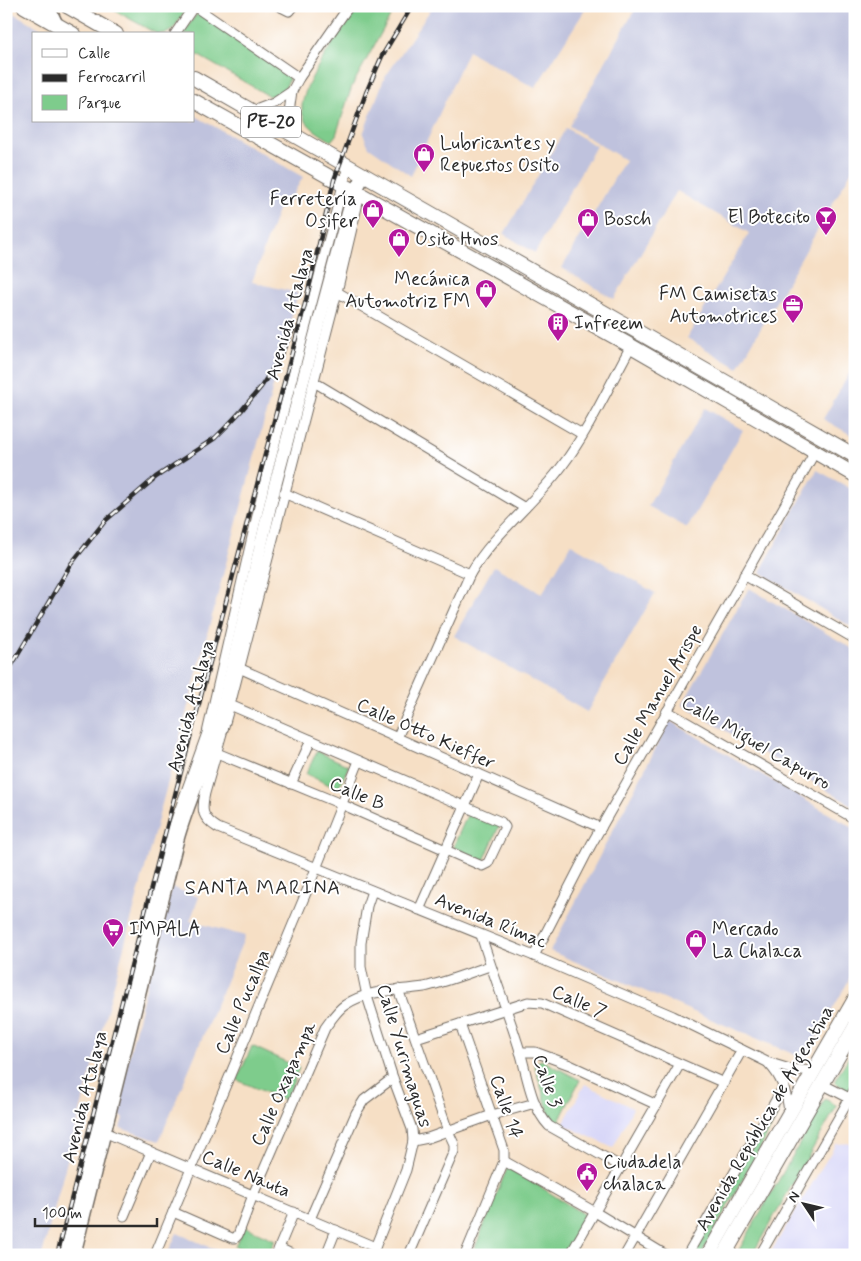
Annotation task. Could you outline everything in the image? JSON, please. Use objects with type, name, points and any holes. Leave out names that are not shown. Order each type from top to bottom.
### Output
[{"type":"main road","points":[[24,6],[69,32]]},
{"type":"main road","points":[[48,6],[57,25]]},
{"type":"main road","points":[[67,6],[112,32]]},
{"type":"main road","name":"PE-20","points":[[195,79],[364,175]]},
{"type":"main road","name":"PE-20","points":[[195,102],[353,190]]},
{"type":"main road","points":[[364,175],[855,456]]},
{"type":"main road","name":"Avenida Atalaya","points":[[74,1255],[182,823],[210,752],[220,720],[274,489],[353,190],[364,175]]},
{"type":"main road","points":[[353,190],[855,475]]},
{"type":"main road","name":"Avenida República de Argentina","points":[[708,1255],[855,999]]},
{"type":"main road","name":"Avenida República de Argentina","points":[[724,1255],[855,1027]]},
{"type":"street","points":[[176,32],[194,6],[299,78]]},
{"type":"street","points":[[279,6],[289,10],[293,6]]},
{"type":"street","points":[[292,134],[289,112],[292,91],[348,6]]},
{"type":"street","points":[[253,112],[274,103],[292,91]]},
{"type":"street","name":"Avenida Atalaya","points":[[203,814],[202,804],[230,705],[337,292],[353,190],[348,166]]},
{"type":"street","name":"Avenida Atalaya","points":[[64,1255],[169,839],[209,725],[264,485],[353,190]]},
{"type":"street","points":[[337,292],[582,434]]},
{"type":"street","points":[[397,738],[470,574],[480,557],[563,466],[630,346]]},
{"type":"street","points":[[314,382],[525,508]]},
{"type":"street","name":"Calle Manuel Arispe","points":[[534,956],[601,828],[814,452]]},
{"type":"street","points":[[284,493],[470,574]]},
{"type":"street","points":[[744,575],[855,639]]},
{"type":"street","name":"Calle Otto Kieffer","points":[[239,668],[601,828]]},
{"type":"street","points":[[230,705],[465,806]]},
{"type":"street","name":"Calle Miguel Capurro","points":[[667,711],[855,819]]},
{"type":"street","points":[[291,784],[311,740]]},
{"type":"street","name":"Calle B","points":[[217,753],[482,866],[488,863],[505,827],[501,822],[465,806]]},
{"type":"street","name":"Calle Pucallpa","points":[[155,1255],[359,761]]},
{"type":"street","points":[[419,910],[478,774]]},
{"type":"street","name":"Avenida Rímac","points":[[203,814],[208,822],[218,828],[534,956],[673,1016],[767,1062],[790,1069],[814,1070]]},
{"type":"street","name":"Calle Yurimaguas","points":[[372,890],[367,906],[361,943],[361,967],[367,996],[393,1078],[412,1128],[413,1141],[406,1170],[374,1251]]},
{"type":"street","points":[[481,935],[490,966]]},
{"type":"street","name":"Calle Oxapampa","points":[[173,1212],[235,1238],[238,1235],[253,1195],[325,1028],[338,1011],[346,1004],[367,996],[398,989],[423,987],[490,966]]},
{"type":"street","name":"Calle 3","points":[[490,966],[520,1052],[535,1103],[544,1121],[549,1126],[622,1166]]},
{"type":"street","points":[[398,989],[454,1144],[454,1151],[409,1255]]},
{"type":"street","name":"Calle 7","points":[[416,1038],[528,1002],[542,1003],[724,1083]]},
{"type":"street","name":"Calle 14","points":[[460,1024],[504,1150],[504,1161],[464,1255]]},
{"type":"street","points":[[625,1255],[742,1050]]},
{"type":"street","points":[[520,1052],[535,1052],[570,1065],[657,1105]]},
{"type":"street","name":"Avenida Rímac","points":[[767,1062],[774,1069],[784,1086],[789,1112]]},
{"type":"street","points":[[570,1255],[680,1064]]},
{"type":"street","points":[[310,1219],[356,1113],[364,1100],[393,1078]]},
{"type":"street","points":[[822,1084],[852,1100]]},
{"type":"street","points":[[687,1255],[784,1086]]},
{"type":"street","points":[[760,1255],[852,1100],[855,1089]]},
{"type":"street","points":[[413,1141],[428,1138],[492,1115],[535,1103]]},
{"type":"street","name":"Calle Nauta","points":[[104,1132],[336,1230],[374,1251]]},
{"type":"street","points":[[124,1216],[151,1152]]},
{"type":"street","points":[[504,1161],[595,1212],[666,1255]]},
{"type":"street","points":[[294,1212],[278,1252],[294,1255]]},
{"type":"street","points":[[326,1255],[336,1230]]},
{"type":"shaded area","points":[[433,6],[578,6],[585,10],[535,88],[468,51],[411,176],[369,147],[363,134],[384,79]]},
{"type":"shaded area","points":[[637,6],[855,6],[855,165],[738,368],[687,338],[749,233],[677,191],[614,299],[562,268],[625,160],[569,126]]},
{"type":"shaded area","points":[[6,9],[46,32],[32,32],[32,122],[195,122],[195,116],[303,177],[288,203],[278,210],[252,282],[298,293],[42,1255],[6,1255]]},
{"type":"shaded area","points":[[566,128],[596,146],[535,253],[504,234]]},
{"type":"shaded area","points":[[855,364],[855,437],[823,419]]},
{"type":"shaded area","points":[[705,408],[743,430],[687,528],[648,506]]},
{"type":"shaded area","points":[[817,470],[855,491],[855,629],[760,572]]},
{"type":"shaded area","points":[[571,544],[655,593],[587,712],[454,636],[494,566],[542,594]]},
{"type":"shaded area","points":[[749,588],[855,650],[855,807],[682,705]]},
{"type":"shaded area","points":[[670,721],[855,829],[855,969],[805,1059],[550,951]]},
{"type":"shaded area","points":[[171,887],[199,897],[190,921],[245,936],[159,1141],[120,1128],[123,1118],[115,1112]]},
{"type":"shaded area","points":[[585,1084],[633,1108],[613,1148],[563,1124]]},
{"type":"shaded area","points":[[855,1143],[855,1255],[769,1255],[836,1144]]},
{"type":"shaded area","points":[[177,1233],[228,1255],[167,1255]]},
{"type":"green space","points":[[107,6],[187,6],[173,30],[169,32],[153,32]]},
{"type":"green space","points":[[359,6],[396,6],[352,86],[336,135],[331,141],[308,124],[303,115],[302,104],[306,91],[322,60]]},
{"type":"green space","points":[[199,14],[287,74],[289,79],[284,88],[276,94],[269,96],[195,54],[195,32],[184,32],[195,16]]},
{"type":"green space","points":[[317,751],[349,766],[338,789],[306,774]]},
{"type":"green space","points":[[469,811],[500,824],[484,861],[453,847]]},
{"type":"green space","points":[[252,1046],[299,1068],[286,1101],[237,1080]]},
{"type":"green space","points":[[855,1046],[855,1081],[849,1091],[834,1082]]},
{"type":"green space","points":[[542,1060],[580,1080],[558,1123],[550,1117],[534,1063]]},
{"type":"green space","points":[[825,1099],[837,1106],[752,1255],[736,1255]]},
{"type":"green space","points":[[778,1110],[780,1112],[701,1255],[690,1255],[755,1143]]},
{"type":"green space","points":[[508,1166],[586,1216],[564,1255],[472,1255]]},
{"type":"green space","points":[[244,1226],[275,1240],[268,1255],[256,1255],[235,1246]]},
{"type":"railway","points":[[57,1255],[178,783],[306,300],[334,180],[366,93],[382,56],[412,6]]},
{"type":"railway","points":[[6,675],[71,564],[105,521],[156,477],[215,438],[226,427],[261,387],[277,362],[293,330]]},
{"type":"place","name":"Lubricantes y Repuestos Osito","points":[[424,173]]},
{"type":"place","name":"Ferretería Osifer","points":[[373,229]]},
{"type":"place","name":"El Botecito","points":[[826,236]]},
{"type":"place","name":"Bosch","points":[[588,238]]},
{"type":"place","name":"Osito Hnos","points":[[399,258]]},
{"type":"place","name":"Mecánica Automotriz FM","points":[[486,309]]},
{"type":"place","name":"FM Camisetas Automotrices","points":[[793,324]]},
{"type":"place","name":"Infreem","points":[[558,342]]},
{"type":"place","name":"IMPALA","points":[[113,948]]},
{"type":"place","name":"Mercado La Chalaca","points":[[696,959]]},
{"type":"place","name":"Ciudadela chalaca","points":[[587,1192]]},
{"type":"district","name":"SANTA MARINA","points":[[263,888]]}]
